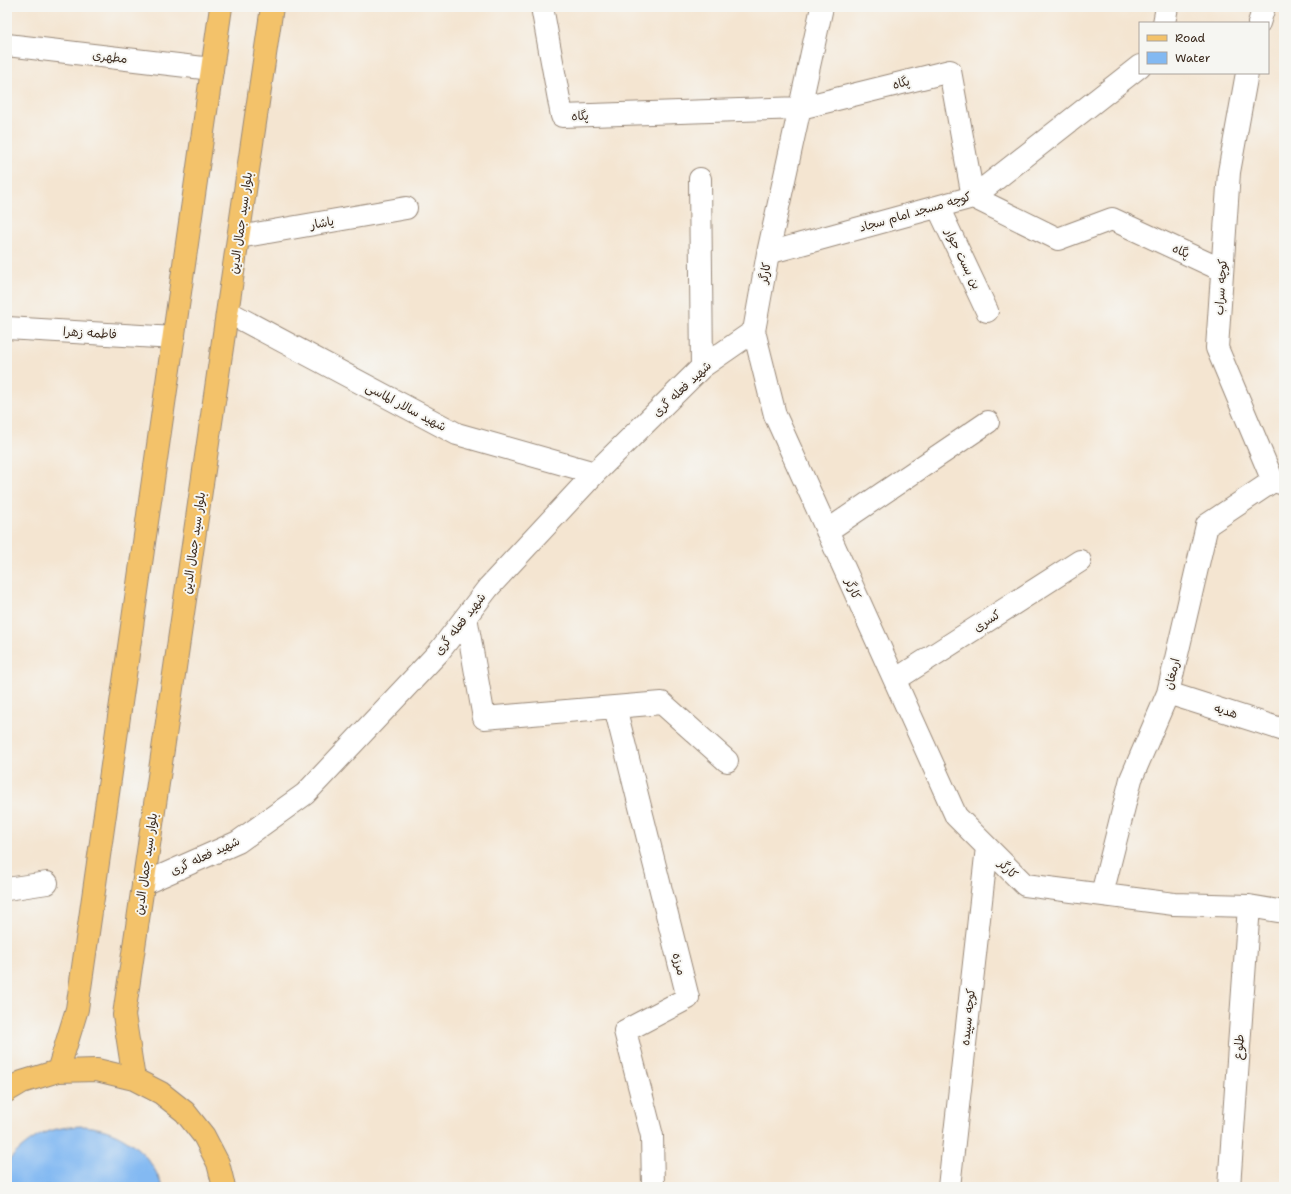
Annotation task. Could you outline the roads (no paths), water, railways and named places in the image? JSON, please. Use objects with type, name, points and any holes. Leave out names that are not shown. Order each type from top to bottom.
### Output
[{"type":"main road","points":[[58,1071],[77,1009],[221,7]]},
{"type":"main road","name":"بلوار سید جمال الدین","points":[[134,1079],[124,1015],[272,7]]},
{"type":"main road","points":[[7,1091],[22,1082],[58,1071],[97,1070],[134,1079],[161,1093],[185,1112],[204,1136],[218,1163],[224,1187]]},
{"type":"street","name":"پگاه","points":[[542,7],[562,116],[800,108],[950,71],[973,197],[1058,239],[1112,219],[1222,270]]},
{"type":"street","name":"کارگر","points":[[822,7],[768,253],[754,331],[775,415],[956,816],[1025,885],[1174,904],[1250,906],[1284,912]]},
{"type":"street","points":[[1164,22],[1167,7]]},
{"type":"street","points":[[1259,22],[1264,7]]},
{"type":"street","name":"مطهری","points":[[7,45],[212,69]]},
{"type":"street","name":"کوچه مسجد امام سجاد","points":[[768,253],[973,197],[1139,67]]},
{"type":"street","name":"کوچه سراب","points":[[1247,74],[1229,172],[1217,348],[1279,482]]},
{"type":"street","points":[[700,179],[702,367]]},
{"type":"street","name":"بن بست جوار","points":[[938,207],[987,310]]},
{"type":"street","name":"یاشار","points":[[238,237],[406,208]]},
{"type":"street","name":"شهید سالار الماسی","points":[[228,312],[457,434],[595,473]]},
{"type":"street","name":"فاطمه زهرا","points":[[7,328],[174,338]]},
{"type":"street","name":"شهید فعله گری","points":[[143,884],[238,842],[305,794],[438,653],[488,588],[595,473],[702,367],[754,331]]},
{"type":"street","points":[[827,531],[988,422]]},
{"type":"street","name":"ارمغان","points":[[1102,894],[1131,779],[1168,693],[1207,525],[1279,482]]},
{"type":"street","name":"کسری","points":[[895,680],[1080,561]]},
{"type":"street","points":[[466,617],[484,718],[662,703],[728,761]]},
{"type":"street","name":"هدیه","points":[[1168,693],[1284,730]]},
{"type":"street","name":"مرزه","points":[[615,706],[688,998],[625,1031],[652,1136],[653,1187]]},
{"type":"street","name":"کوچه سپیده","points":[[949,1187],[987,847]]},
{"type":"street","points":[[7,889],[47,883]]},
{"type":"street","name":"طلوع","points":[[1229,1187],[1250,906]]},
{"type":"water","points":[[83,1126],[112,1132],[131,1143],[147,1158],[162,1187],[7,1187],[7,1165],[10,1159],[33,1139],[56,1129]]}]
